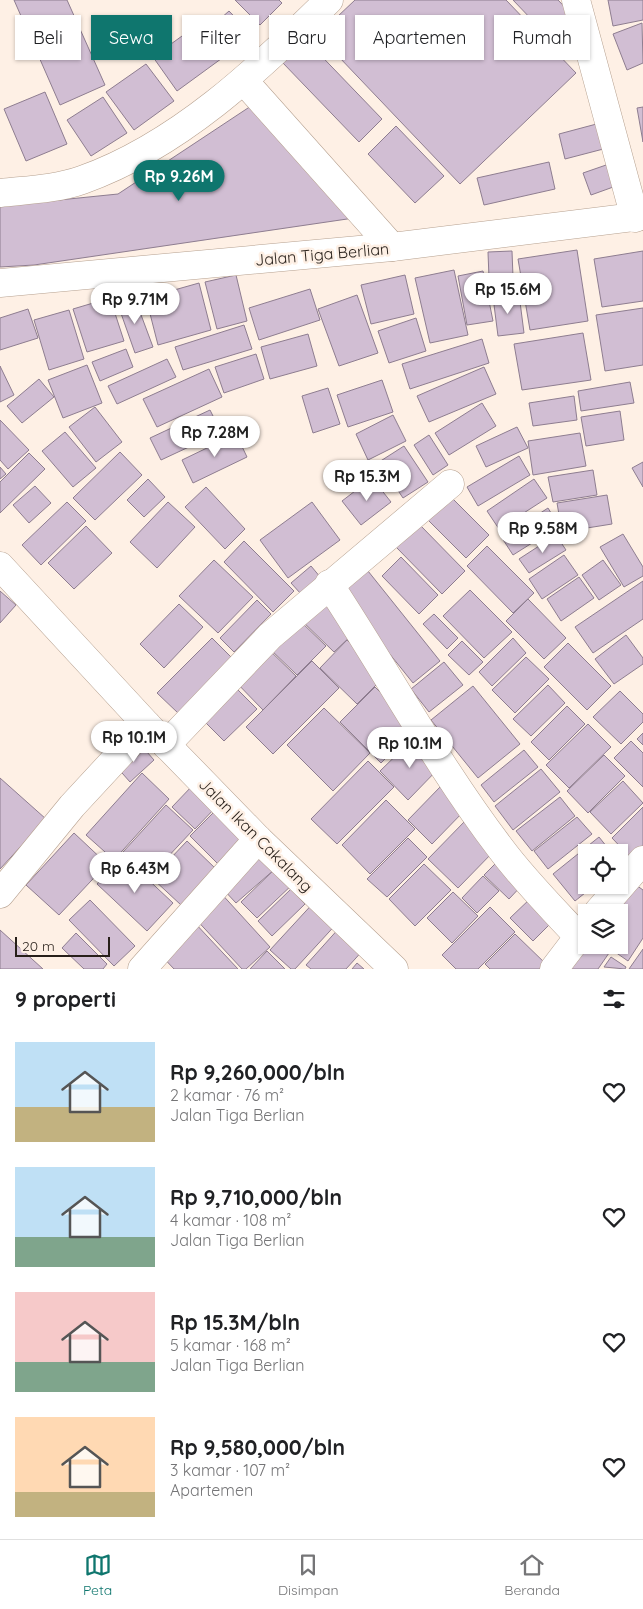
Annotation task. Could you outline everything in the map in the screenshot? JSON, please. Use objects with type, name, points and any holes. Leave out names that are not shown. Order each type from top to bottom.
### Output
[{"type":"street","points":[[0,193],[62,185],[107,170],[162,140],[244,82],[329,0]]},
{"type":"street","points":[[576,0],[639,217]]},
{"type":"street","points":[[244,82],[392,247]]},
{"type":"street","name":"Jalan Tiga Berlian","points":[[0,282],[392,247],[639,217]]},
{"type":"street","points":[[166,745],[270,636],[329,584],[450,484]]},
{"type":"street","name":"Jalan Ikan Cakalang","points":[[0,566],[166,745],[258,839],[394,969]]},
{"type":"street","points":[[329,584],[372,650],[415,723],[496,842],[578,928]]},
{"type":"street","points":[[0,894],[60,820],[147,725]]},
{"type":"street","points":[[142,969],[258,839]]},
{"type":"street","points":[[605,904],[643,860]]},
{"type":"street","points":[[554,969],[578,937]]},
{"type":"building","points":[[14,0],[67,0],[74,15],[21,15]]},
{"type":"building","points":[[235,0],[279,0],[282,3],[260,25],[259,15],[250,15]]},
{"type":"building","points":[[355,0],[506,0],[520,15],[494,15],[494,60],[564,60],[576,73],[460,184],[342,60],[345,60],[345,15],[339,15]]},
{"type":"building","points":[[513,0],[558,0],[572,15],[527,15]]},
{"type":"building","points":[[608,0],[643,0],[643,20],[613,26]]},
{"type":"building","points":[[229,11],[233,15],[224,15]]},
{"type":"building","points":[[642,23],[643,63],[627,70],[613,34]]},
{"type":"building","points":[[81,31],[91,54],[91,60],[94,60],[105,85],[60,105],[40,60],[81,60]]},
{"type":"building","points":[[182,36],[182,60],[220,60],[177,91],[155,60],[172,60],[172,43]]},
{"type":"building","points":[[284,60],[325,60],[382,119],[359,142],[282,62]]},
{"type":"building","points":[[146,64],[174,101],[134,130],[106,92]]},
{"type":"building","points":[[45,92],[67,144],[26,161],[4,109]]},
{"type":"building","points":[[103,97],[127,133],[91,156],[67,120]]},
{"type":"building","points":[[251,106],[354,218],[34,265],[0,267],[0,206],[118,194]]},
{"type":"building","points":[[643,107],[643,142],[637,108]]},
{"type":"building","points":[[604,122],[611,147],[565,159],[559,134]]},
{"type":"building","points":[[396,126],[444,176],[415,203],[368,154]]},
{"type":"building","points":[[549,162],[555,189],[484,205],[477,178]]},
{"type":"building","points":[[609,164],[616,186],[591,195],[583,173]]},
{"type":"building","points":[[577,250],[588,321],[530,330],[518,259]]},
{"type":"building","points":[[512,251],[513,277],[489,278],[488,252]]},
{"type":"building","points":[[643,251],[643,301],[602,307],[594,259]]},
{"type":"building","points":[[454,270],[468,335],[430,343],[415,278]]},
{"type":"building","points":[[483,271],[493,321],[467,325],[458,276]]},
{"type":"building","points":[[236,275],[247,321],[217,329],[205,282]]},
{"type":"building","points":[[405,275],[414,314],[371,324],[361,285]]},
{"type":"building","points":[[199,283],[211,330],[158,345],[146,298]]},
{"type":"building","points":[[310,289],[320,320],[259,340],[249,308]]},
{"type":"building","points":[[519,294],[524,333],[498,336],[493,297]]},
{"type":"building","points":[[357,295],[378,353],[339,366],[318,309]]},
{"type":"building","points":[[134,296],[153,347],[135,353],[117,302]]},
{"type":"building","points":[[110,298],[124,341],[87,352],[73,309]]},
{"type":"building","points":[[643,308],[643,365],[605,371],[596,315]]},
{"type":"building","points":[[28,309],[38,338],[0,350],[0,318]]},
{"type":"building","points":[[69,310],[84,359],[49,370],[34,320]]},
{"type":"building","points":[[416,318],[426,351],[389,363],[378,331]]},
{"type":"building","points":[[244,325],[252,349],[183,370],[175,347]]},
{"type":"building","points":[[583,333],[591,380],[522,390],[514,344]]},
{"type":"building","points":[[308,334],[317,366],[270,379],[261,347]]},
{"type":"building","points":[[482,339],[489,363],[410,389],[402,364]]},
{"type":"building","points":[[126,349],[133,367],[100,381],[92,362]]},
{"type":"building","points":[[256,354],[264,379],[224,393],[215,367]]},
{"type":"building","points":[[167,359],[176,377],[117,404],[108,386]]},
{"type":"building","points":[[87,365],[102,403],[63,418],[48,380]]},
{"type":"building","points":[[0,366],[14,395],[0,402]]},
{"type":"building","points":[[484,367],[496,394],[429,422],[417,396]]},
{"type":"building","points":[[209,369],[222,397],[157,427],[143,399]]},
{"type":"building","points":[[39,379],[54,397],[22,423],[7,406]]},
{"type":"building","points":[[382,380],[393,412],[348,427],[337,395]]},
{"type":"building","points":[[630,382],[634,403],[581,411],[578,391]]},
{"type":"building","points":[[328,388],[340,424],[313,433],[302,396]]},
{"type":"building","points":[[574,396],[577,420],[533,426],[529,403]]},
{"type":"building","points":[[482,403],[496,426],[449,455],[435,433]]},
{"type":"building","points":[[95,407],[122,442],[96,462],[69,427]]},
{"type":"building","points":[[210,410],[221,432],[161,460],[150,438]]},
{"type":"building","points":[[620,411],[624,440],[586,446],[581,417]]},
{"type":"building","points":[[393,415],[406,441],[368,460],[356,434]]},
{"type":"building","points":[[0,420],[29,450],[8,469],[0,460]]},
{"type":"building","points":[[517,427],[528,448],[486,467],[476,446]]},
{"type":"building","points":[[65,432],[96,468],[73,487],[42,451]]},
{"type":"building","points":[[580,433],[586,466],[533,475],[528,441]]},
{"type":"building","points":[[236,434],[247,457],[193,483],[182,460]]},
{"type":"building","points":[[429,435],[448,465],[433,475],[414,445]]},
{"type":"building","points":[[404,446],[428,482],[403,498],[379,462]]},
{"type":"building","points":[[120,452],[142,475],[95,520],[73,498]]},
{"type":"building","points":[[29,453],[45,469],[0,513],[0,482]]},
{"type":"building","points":[[519,456],[530,475],[478,506],[467,487]]},
{"type":"building","points":[[643,462],[643,487],[632,468]]},
{"type":"building","points":[[0,467],[6,474],[0,479]]},
{"type":"building","points":[[593,470],[597,495],[553,502],[548,477]]},
{"type":"building","points":[[372,478],[391,502],[361,525],[342,501]]},
{"type":"building","points":[[148,479],[165,497],[144,517],[127,500]]},
{"type":"building","points":[[534,479],[547,498],[499,529],[487,511]]},
{"type":"building","points":[[35,486],[51,503],[29,523],[13,505]]},
{"type":"building","points":[[206,487],[245,529],[225,549],[185,507]]},
{"type":"building","points":[[607,495],[612,524],[562,532],[557,503]]},
{"type":"building","points":[[450,496],[489,535],[466,558],[427,519]]},
{"type":"building","points":[[67,502],[86,521],[41,565],[22,545]]},
{"type":"building","points":[[168,502],[195,527],[157,568],[130,542]]},
{"type":"building","points":[[312,502],[340,540],[288,578],[260,540]]},
{"type":"building","points":[[548,508],[559,526],[513,555],[502,538]]},
{"type":"building","points":[[419,524],[465,571],[442,594],[396,547]]},
{"type":"building","points":[[86,526],[112,553],[74,589],[48,563]]},
{"type":"building","points":[[623,534],[643,567],[643,576],[624,587],[600,547]]},
{"type":"building","points":[[556,535],[566,550],[529,573],[519,559]]},
{"type":"building","points":[[244,541],[294,591],[273,612],[224,562]]},
{"type":"building","points":[[487,546],[534,593],[513,613],[467,566]]},
{"type":"building","points":[[564,555],[578,575],[542,599],[529,579]]},
{"type":"building","points":[[401,557],[438,595],[419,614],[382,576]]},
{"type":"building","points":[[214,560],[253,597],[218,633],[179,596]]},
{"type":"building","points":[[603,560],[621,585],[599,600],[582,575]]},
{"type":"building","points":[[311,566],[321,578],[301,594],[291,583]]},
{"type":"building","points":[[364,566],[440,661],[413,683],[336,587]]},
{"type":"building","points":[[579,577],[594,598],[561,621],[547,599]]},
{"type":"building","points":[[643,581],[643,619],[593,653],[575,627]]},
{"type":"building","points":[[470,590],[512,632],[484,658],[443,616]]},
{"type":"building","points":[[0,591],[16,605],[0,623]]},
{"type":"building","points":[[318,595],[355,632],[334,652],[297,616]]},
{"type":"building","points":[[528,599],[566,638],[544,659],[506,621]]},
{"type":"building","points":[[257,600],[271,614],[234,652],[220,638]]},
{"type":"building","points":[[179,604],[203,627],[164,668],[140,644]]},
{"type":"building","points":[[434,614],[458,638],[447,649],[423,624]]},
{"type":"building","points":[[298,619],[326,646],[297,675],[269,648]]},
{"type":"building","points":[[626,635],[643,658],[643,664],[614,684],[595,659]]},
{"type":"building","points":[[212,638],[232,658],[178,713],[157,693]]},
{"type":"building","points":[[513,638],[526,653],[492,686],[479,672]]},
{"type":"building","points":[[347,640],[384,677],[357,704],[320,668]]},
{"type":"building","points":[[462,641],[483,662],[469,675],[448,655]]},
{"type":"building","points":[[568,643],[611,686],[587,710],[544,667]]},
{"type":"building","points":[[264,645],[296,676],[263,710],[231,677]]},
{"type":"building","points":[[526,657],[549,679],[515,713],[492,690]]},
{"type":"building","points":[[312,661],[339,688],[273,754],[246,727]]},
{"type":"building","points":[[444,662],[463,685],[429,712],[411,689]]},
{"type":"building","points":[[231,683],[257,709],[224,741],[198,715]]},
{"type":"building","points":[[548,685],[565,703],[531,736],[513,719]]},
{"type":"building","points":[[473,686],[520,744],[478,778],[431,720]]},
{"type":"building","points":[[375,687],[416,728],[381,763],[340,722]]},
{"type":"building","points":[[620,691],[643,714],[643,722],[621,744],[593,717]]},
{"type":"building","points":[[567,706],[585,724],[549,760],[531,742]]},
{"type":"building","points":[[324,708],[370,753],[333,791],[287,745]]},
{"type":"building","points":[[588,724],[611,747],[569,788],[546,765]]},
{"type":"building","points":[[643,733],[643,745],[637,739]]},
{"type":"building","points":[[413,739],[441,766],[408,800],[380,771]]},
{"type":"building","points":[[631,741],[643,753],[643,787],[614,758]]},
{"type":"building","points":[[139,743],[154,760],[130,782],[115,765]]},
{"type":"building","points":[[524,750],[538,767],[494,802],[481,785]]},
{"type":"building","points":[[604,755],[625,776],[588,813],[567,791]]},
{"type":"building","points":[[368,761],[394,787],[337,844],[311,819]]},
{"type":"building","points":[[541,769],[560,792],[513,830],[495,806]]},
{"type":"building","points":[[142,773],[169,799],[114,860],[86,835]]},
{"type":"building","points":[[0,778],[46,819],[0,869]]},
{"type":"building","points":[[623,781],[643,803],[611,834],[590,812]]},
{"type":"building","points":[[194,784],[217,806],[195,829],[172,807]]},
{"type":"building","points":[[442,785],[466,809],[432,844],[408,820]]},
{"type":"building","points":[[560,797],[575,816],[532,851],[516,831]]},
{"type":"building","points":[[386,800],[415,829],[370,874],[342,845]]},
{"type":"building","points":[[166,805],[193,830],[149,877],[123,852]]},
{"type":"building","points":[[643,807],[643,848],[632,859],[628,855],[628,844],[618,844],[612,838]]},
{"type":"building","points":[[218,808],[246,835],[218,864],[190,836]]},
{"type":"building","points":[[577,817],[592,834],[548,869],[534,851]]},
{"type":"building","points":[[466,820],[496,849],[458,888],[428,859]]},
{"type":"building","points":[[74,833],[107,864],[59,915],[26,885]]},
{"type":"building","points":[[599,837],[605,844],[590,844]]},
{"type":"building","points":[[408,838],[427,857],[387,897],[367,879]]},
{"type":"building","points":[[187,841],[216,869],[181,905],[152,878]]},
{"type":"building","points":[[261,853],[275,869],[236,903],[222,888]]},
{"type":"building","points":[[578,854],[578,894],[584,894],[575,901],[553,874]]},
{"type":"building","points":[[123,856],[173,903],[147,931],[97,884]]},
{"type":"building","points":[[500,859],[524,883],[509,899],[484,875]]},
{"type":"building","points":[[424,864],[451,890],[415,926],[389,899]]},
{"type":"building","points":[[278,866],[294,883],[257,918],[241,902]]},
{"type":"building","points":[[483,876],[499,891],[477,913],[462,898]]},
{"type":"building","points":[[629,880],[643,890],[643,938],[628,961],[618,954],[628,954],[628,904],[613,904],[620,894],[628,894]]},
{"type":"building","points":[[291,889],[305,904],[272,936],[258,921]]},
{"type":"building","points":[[218,890],[270,947],[246,969],[242,969],[192,915]]},
{"type":"building","points":[[453,892],[478,916],[452,943],[427,918]]},
{"type":"building","points":[[532,897],[555,919],[533,941],[510,918]]},
{"type":"building","points":[[317,899],[340,920],[295,969],[291,969],[270,950]]},
{"type":"building","points":[[90,900],[135,946],[114,966],[69,920]]},
{"type":"building","points":[[490,907],[515,932],[478,969],[456,969],[442,955]]},
{"type":"building","points":[[193,921],[238,969],[174,969],[159,953]]},
{"type":"building","points":[[341,926],[365,948],[346,969],[311,969],[306,965]]},
{"type":"building","points":[[0,930],[43,969],[0,969]]},
{"type":"building","points":[[76,933],[107,964],[103,969],[84,969],[62,948]]},
{"type":"building","points":[[515,934],[547,965],[543,969],[490,969],[485,964]]},
{"type":"building","points":[[643,949],[643,969],[629,969]]},
{"type":"building","points":[[267,951],[285,969],[250,969]]},
{"type":"building","points":[[578,953],[608,954],[598,969],[563,969]]},
{"type":"building","points":[[611,957],[626,967],[625,969],[604,967]]},
{"type":"building","points":[[357,963],[364,969],[352,969]]}]
